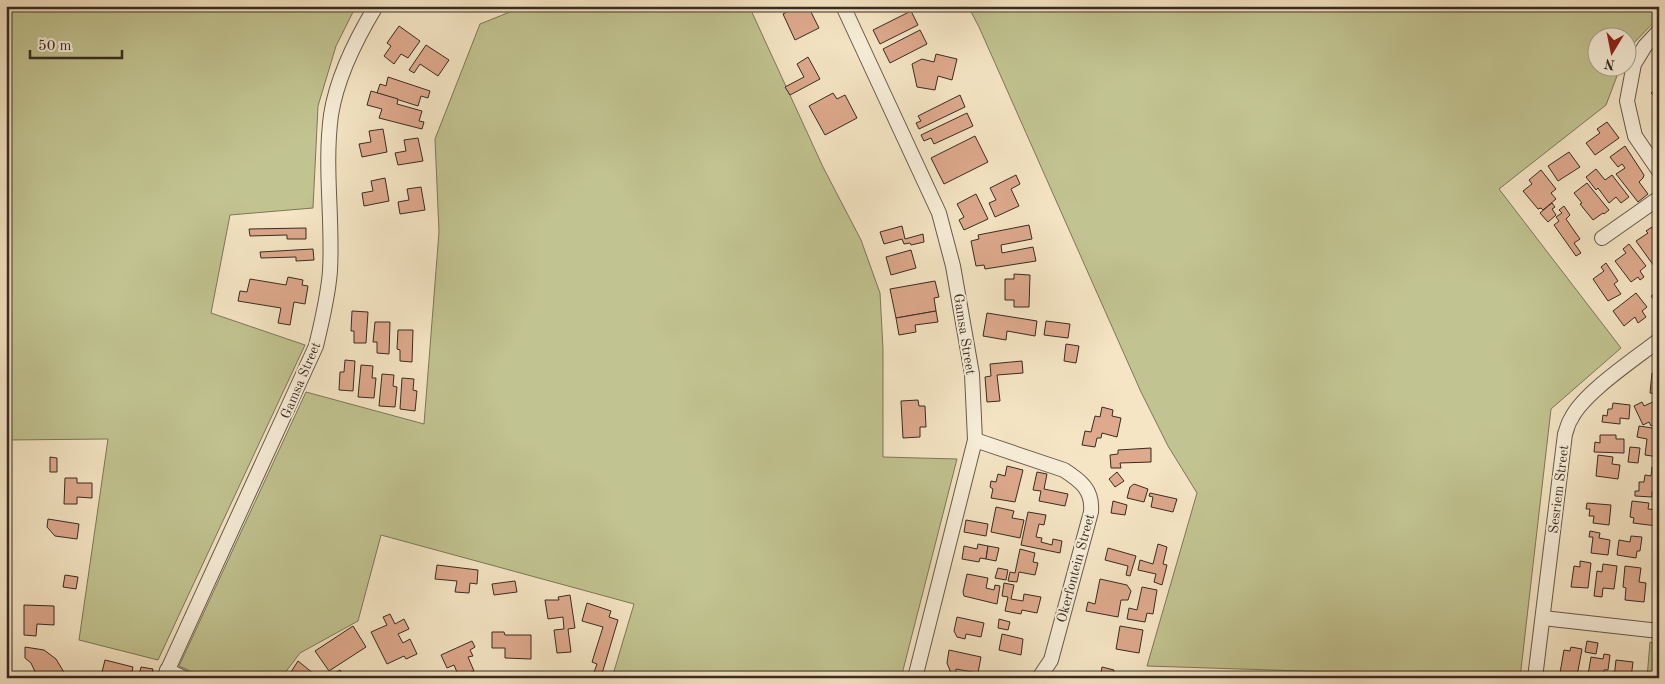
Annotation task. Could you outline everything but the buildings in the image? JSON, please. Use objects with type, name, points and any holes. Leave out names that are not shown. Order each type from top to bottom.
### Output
[{"type":"street","name":"Gamsa Street","points":[[166,674],[316,346],[325,307],[330,270],[328,154],[332,113],[342,76],[357,38],[376,6]]},
{"type":"street","name":"Gamsa Street","points":[[843,6],[939,212],[953,266],[972,374],[975,440],[915,678]]},
{"type":"street","points":[[1659,31],[1644,46],[1634,64],[1627,101],[1636,136],[1659,171]]},
{"type":"street","points":[[1602,238],[1659,198]]},
{"type":"street","name":"Sesriem Street","points":[[1535,678],[1565,434],[1571,418],[1581,404],[1598,388],[1659,340]]},
{"type":"street","name":"Okerfontein Street","points":[[975,440],[1064,470],[1076,477],[1087,488],[1092,500],[1091,512],[1051,660],[1040,678]]},
{"type":"street","points":[[1543,618],[1659,631]]},
{"type":"street","points":[[166,674],[184,678]]},
{"type":"path","points":[[1652,6],[1659,21]]},
{"type":"green space","points":[[6,6],[356,6],[336,46],[318,106],[313,208],[230,215],[211,313],[305,345],[158,660],[79,640],[108,439],[6,440]]},
{"type":"green space","points":[[525,6],[749,6],[823,167],[861,240],[880,293],[883,349],[883,457],[957,459],[901,678],[612,678],[634,604],[381,535],[358,621],[300,653],[281,678],[206,678],[179,666],[306,392],[424,424],[439,232],[435,139],[480,24]]},
{"type":"green space","points":[[968,6],[1659,6],[1659,17],[1638,39],[1638,28],[1588,28],[1588,78],[1616,78],[1606,105],[1499,189],[1621,348],[1551,409],[1520,678],[1147,666],[1197,493],[1168,446],[1141,392]]},
{"type":"green space","points":[[1650,642],[1659,645],[1659,678],[1647,678]]}]
